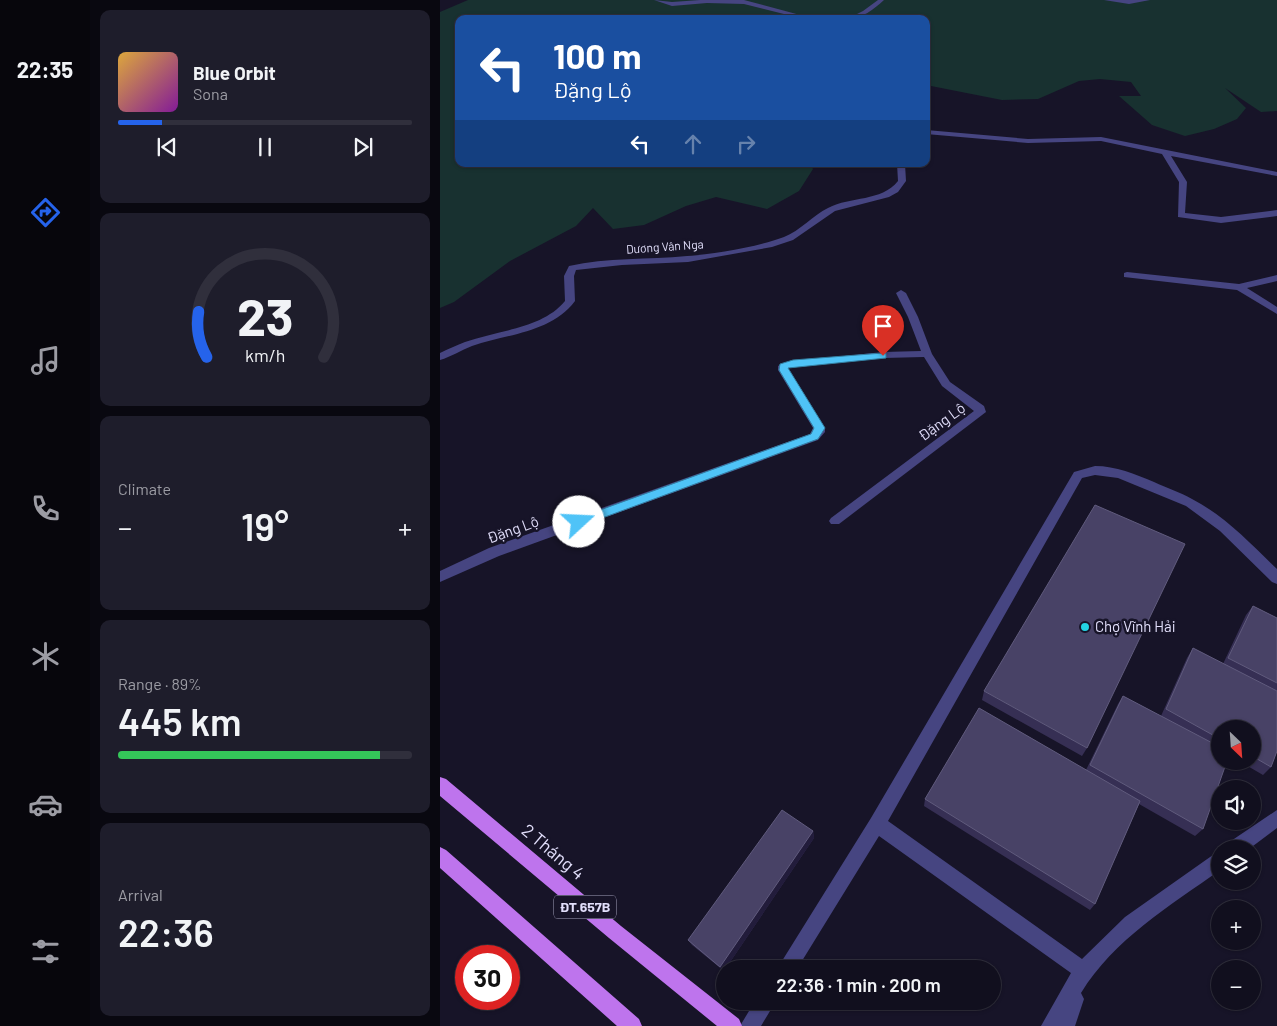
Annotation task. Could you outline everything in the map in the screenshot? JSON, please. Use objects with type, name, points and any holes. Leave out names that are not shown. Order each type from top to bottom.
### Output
[{"type":"main road","name":"2 Tháng 4","points":[[440,786],[615,932],[732,1026]]},
{"type":"main road","points":[[440,856],[632,1026]]},
{"type":"street","points":[[657,0],[668,4],[708,1],[744,2],[796,15]]},
{"type":"street","points":[[859,15],[881,0]]},
{"type":"street","points":[[1107,0],[1129,2],[1146,0]]},
{"type":"street","points":[[930,132],[1028,141],[1101,139],[1277,174]]},
{"type":"street","points":[[1165,153],[1183,182],[1181,215],[1221,220],[1277,212]]},
{"type":"street","name":"Dương Vân Nga","points":[[440,357],[467,344],[534,324],[560,312],[570,301],[568,276],[572,268],[622,262],[688,260],[779,242],[790,238],[832,209],[875,198],[895,190],[904,176],[902,167]]},
{"type":"street","points":[[1127,275],[1239,288],[1277,278]]},
{"type":"street","points":[[1239,288],[1277,311]]},
{"type":"street","points":[[901,293],[914,317],[927,354]]},
{"type":"street","name":"Đặng Lộ","points":[[440,577],[494,552],[814,437],[820,428],[783,370],[783,366],[883,356],[927,354],[946,384],[974,403],[980,409],[980,412],[835,521]]},
{"type":"street","points":[[792,960],[877,824],[1078,475],[1089,471],[1114,471],[1188,502],[1207,514],[1234,536],[1277,578]]},
{"type":"street","points":[[1246,840],[1277,818]]},
{"type":"street","points":[[877,824],[1084,971]]},
{"type":"street","points":[[1052,1026],[1084,971],[1110,943],[1173,892],[1211,865]]},
{"type":"street","points":[[1064,1026],[1084,971]]},
{"type":"street","points":[[750,1026],[760,1010]]},
{"type":"green space","points":[[468,0],[1277,0],[1277,111],[1261,112],[1225,88],[1246,108],[1237,119],[1214,129],[1185,136],[1152,125],[1119,96],[1141,96],[1131,82],[1100,79],[1079,81],[1038,99],[1002,100],[930,86],[930,15],[455,15],[455,167],[812,167],[813,169],[799,191],[767,209],[716,197],[686,206],[644,225],[613,229],[593,208],[576,226],[510,261],[454,302],[440,308],[440,12]]},
{"type":"building","name":"Chợ Vĩnh Hải","points":[[1095,505],[1185,544],[1087,748],[984,691]]},
{"type":"building","points":[[1253,606],[1277,618],[1277,683],[1228,658]]},
{"type":"building","name":"Chợ Vĩnh Hải","points":[[1193,648],[1277,691],[1277,751],[1271,767],[1261,761],[1261,720],[1211,720],[1211,734],[1166,709]]},
{"type":"building","points":[[1123,696],[1211,742],[1211,770],[1224,770],[1220,780],[1211,780],[1211,806],[1203,829],[1090,765]]},
{"type":"building","points":[[979,708],[1140,801],[1095,904],[925,799]]},
{"type":"building","points":[[782,810],[813,831],[725,960],[716,960],[716,964],[688,940]]},
{"type":"place","name":"Chợ Vĩnh Hải","points":[[1085,627]]},
{"type":"route","points":[[579,522],[814,437],[820,428],[783,370],[783,366],[883,356]]}]
